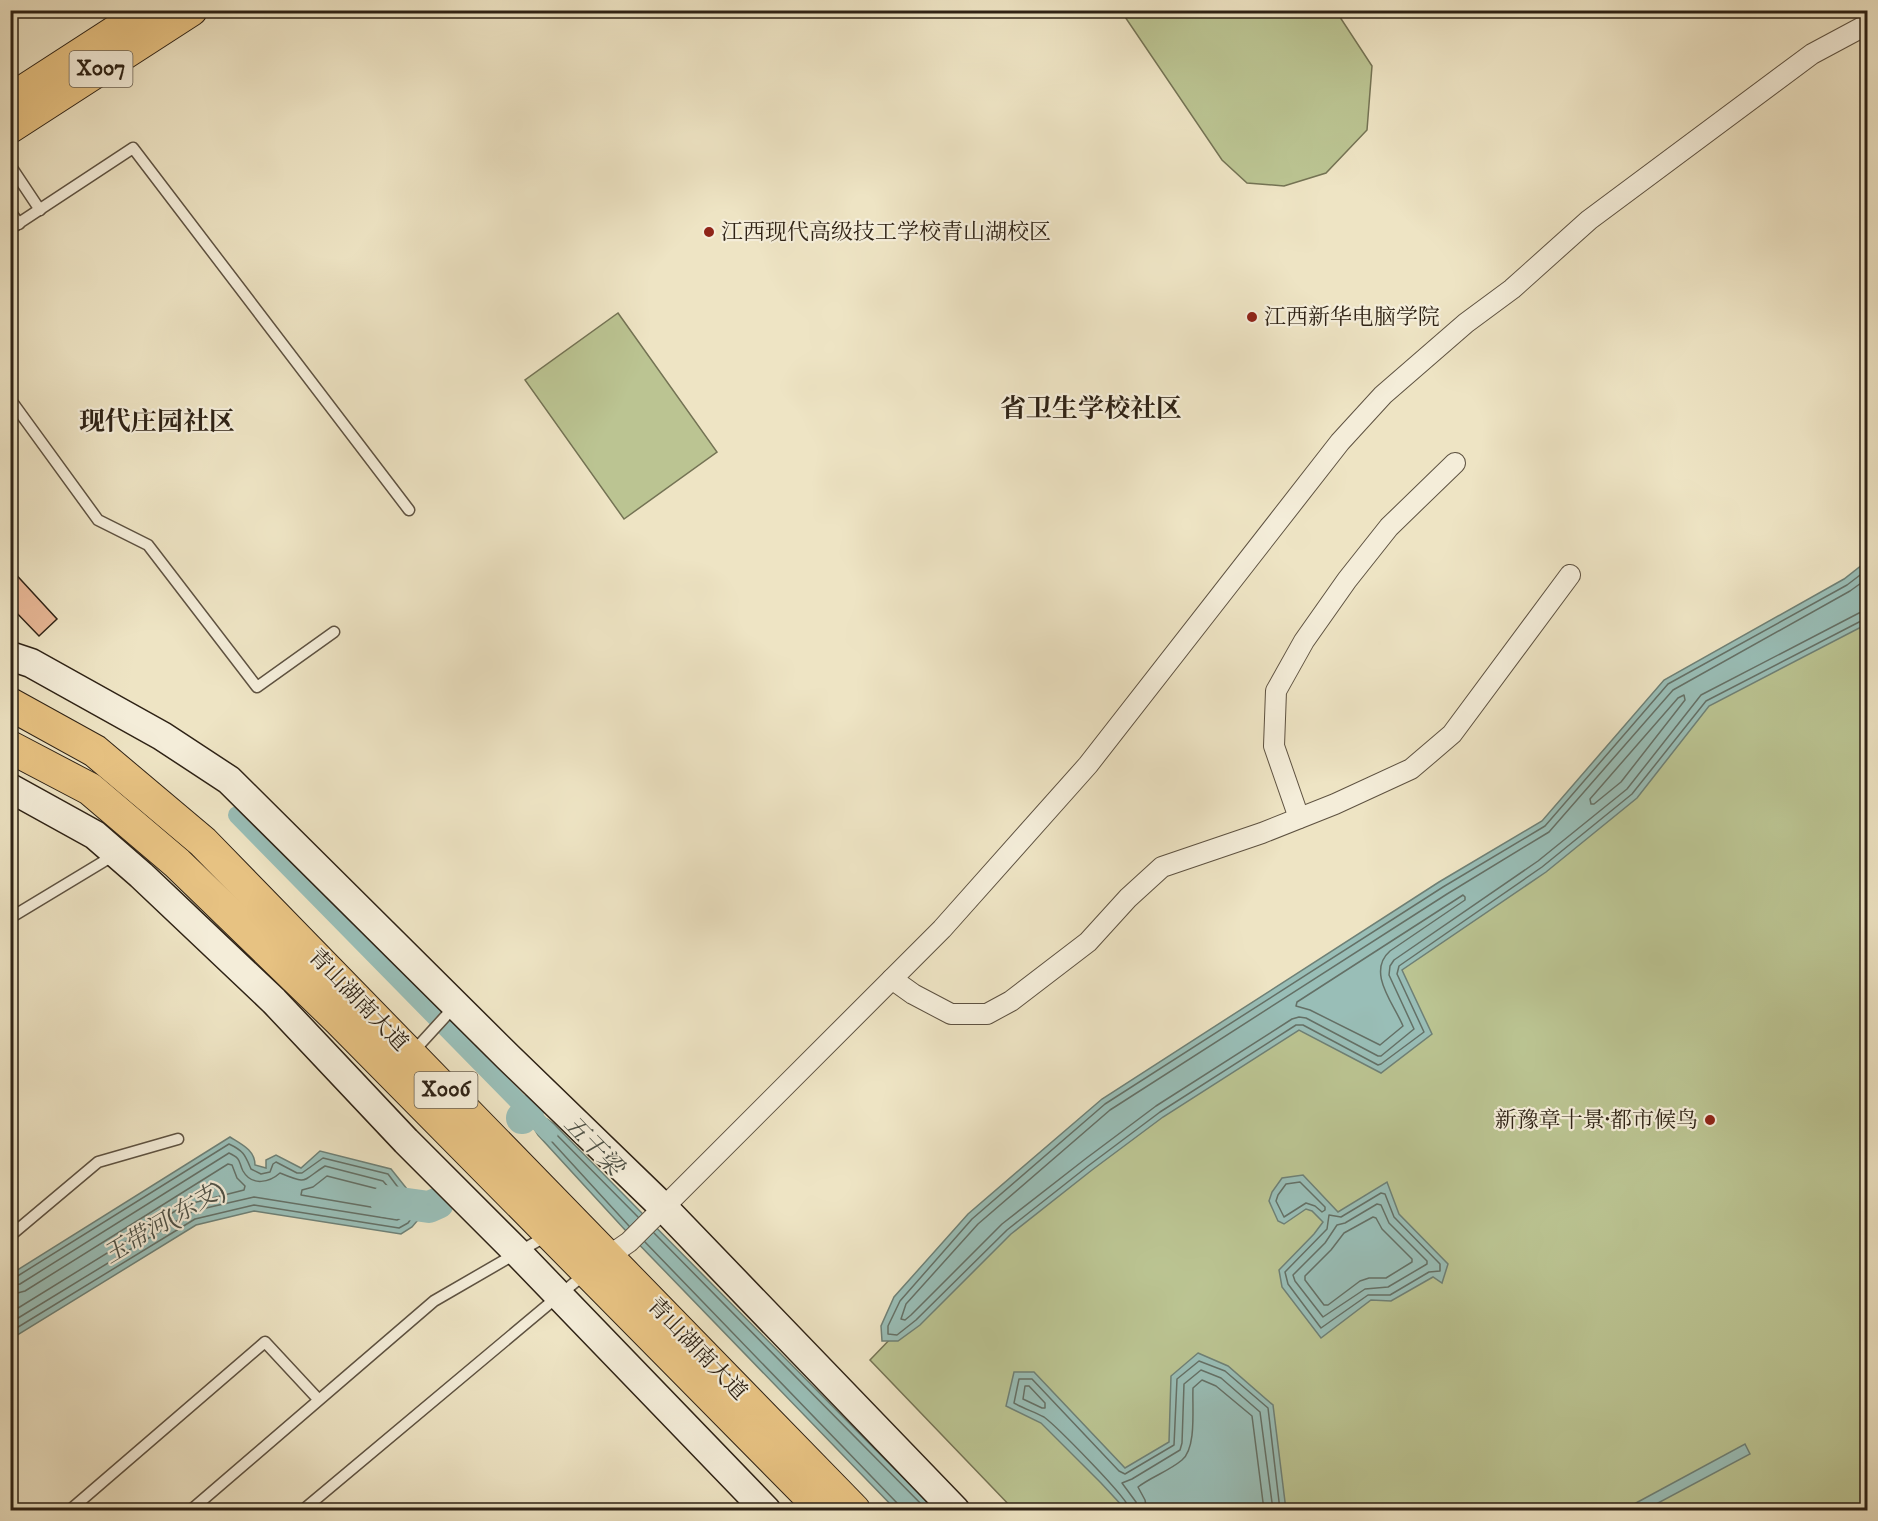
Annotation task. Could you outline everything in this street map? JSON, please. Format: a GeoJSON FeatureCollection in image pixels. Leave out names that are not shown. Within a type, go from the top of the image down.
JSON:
{"type":"FeatureCollection","features":[{"type":"Feature","properties":{"kind":"main road"},"geometry":{"type":"LineString","coordinates":[[10,100],[149,10]]}},
{"type":"Feature","properties":{"kind":"main road","name":"X007"},"geometry":{"type":"LineString","coordinates":[[10,127],[191,10]]}},
{"type":"Feature","properties":{"kind":"main road"},"geometry":{"type":"LineString","coordinates":[[10,656],[31,663],[152,730],[229,780],[660,1209],[955,1510]]}},
{"type":"Feature","properties":{"kind":"main road","name":"青山湖南大道"},"geometry":{"type":"LineString","coordinates":[[10,704],[95,751],[203,842],[417,1047],[608,1257],[823,1510]]}},
{"type":"Feature","properties":{"kind":"main road","name":"青山湖南大道"},"geometry":{"type":"LineString","coordinates":[[10,747],[90,789],[177,863],[339,1020],[550,1234],[608,1257],[855,1510]]}},
{"type":"Feature","properties":{"kind":"main road"},"geometry":{"type":"LineString","coordinates":[[10,788],[95,835],[274,1000],[406,1141],[559,1295],[766,1510]]}},
{"type":"Feature","properties":{"kind":"street"},"geometry":{"type":"LineString","coordinates":[[608,1257],[660,1209],[942,929],[1088,765],[1340,442],[1383,395],[1466,323],[1512,289],[1589,220],[1812,54],[1868,24]]}},
{"type":"Feature","properties":{"kind":"street"},"geometry":{"type":"LineString","coordinates":[[1299,818],[1274,746],[1276,691],[1304,642],[1347,580],[1389,527],[1455,464]]}},
{"type":"Feature","properties":{"kind":"street"},"geometry":{"type":"LineString","coordinates":[[892,979],[913,994],[951,1014],[987,1014],[1011,1001],[1088,942],[1128,898],[1162,867],[1335,804],[1411,769],[1452,734],[1570,575]]}},
{"type":"Feature","properties":{"kind":"lane"},"geometry":{"type":"LineString","coordinates":[[10,211],[15,226],[133,148],[409,510]]}},
{"type":"Feature","properties":{"kind":"lane"},"geometry":{"type":"LineString","coordinates":[[10,165],[40,210]]}},
{"type":"Feature","properties":{"kind":"lane"},"geometry":{"type":"LineString","coordinates":[[10,399],[98,520],[148,545],[257,687],[334,632]]}},
{"type":"Feature","properties":{"kind":"lane"},"geometry":{"type":"LineString","coordinates":[[10,918],[116,854]]}},
{"type":"Feature","properties":{"kind":"lane"},"geometry":{"type":"LineString","coordinates":[[417,1047],[455,1006]]}},
{"type":"Feature","properties":{"kind":"lane"},"geometry":{"type":"LineString","coordinates":[[10,1236],[98,1162],[178,1140]]}},
{"type":"Feature","properties":{"kind":"lane"},"geometry":{"type":"LineString","coordinates":[[191,1510],[434,1301],[550,1234]]}},
{"type":"Feature","properties":{"kind":"lane"},"geometry":{"type":"LineString","coordinates":[[303,1510],[559,1295],[608,1257]]}},
{"type":"Feature","properties":{"kind":"lane"},"geometry":{"type":"LineString","coordinates":[[70,1510],[265,1342],[318,1399]]}},
{"type":"Feature","properties":{"kind":"green space"},"geometry":{"type":"Polygon","coordinates":[[[1121,11],[1336,11],[1372,66],[1367,130],[1326,173],[1284,186],[1247,183],[1222,160],[1121,11]]]}},
{"type":"Feature","properties":{"kind":"green space"},"geometry":{"type":"Polygon","coordinates":[[[618,313],[717,452],[624,519],[525,380],[618,313]]]}},
{"type":"Feature","properties":{"kind":"green space"},"geometry":{"type":"Polygon","coordinates":[[[1867,576],[1867,1510],[1014,1510],[870,1360],[1096,1125],[1565,836],[1676,707],[1867,576]]]}},
{"type":"Feature","properties":{"kind":"water"},"geometry":{"type":"Polygon","coordinates":[[[1867,561],[1867,624],[1709,706],[1637,798],[1546,872],[1402,970],[1432,1034],[1381,1073],[1299,1030],[1163,1117],[1011,1234],[920,1325],[898,1341],[882,1341],[881,1326],[894,1297],[968,1214],[1102,1099],[1439,882],[1542,821],[1664,680],[1844,579],[1867,561]]]}},
{"type":"Feature","properties":{"kind":"water"},"geometry":{"type":"Polygon","coordinates":[[[532,1116],[547,1119],[554,1124],[935,1510],[896,1510],[626,1231],[538,1135],[533,1127],[532,1116]]]}},
{"type":"Feature","properties":{"kind":"water"},"geometry":{"type":"Polygon","coordinates":[[[230,1137],[250,1151],[255,1165],[266,1168],[266,1160],[276,1155],[301,1168],[320,1151],[391,1169],[411,1194],[429,1207],[412,1227],[401,1234],[254,1211],[196,1225],[11,1339],[11,1274],[230,1137]]]}},
{"type":"Feature","properties":{"kind":"water"},"geometry":{"type":"Polygon","coordinates":[[[1303,1175],[1338,1212],[1387,1182],[1399,1214],[1448,1264],[1442,1283],[1433,1277],[1391,1301],[1371,1300],[1321,1338],[1282,1287],[1279,1270],[1323,1222],[1312,1211],[1306,1209],[1284,1224],[1278,1221],[1269,1201],[1272,1192],[1282,1178],[1303,1175]]]}},
{"type":"Feature","properties":{"kind":"water"},"geometry":{"type":"Polygon","coordinates":[[[1198,1353],[1228,1366],[1273,1405],[1286,1510],[1126,1510],[1041,1423],[1006,1406],[1014,1372],[1034,1372],[1125,1468],[1169,1442],[1171,1376],[1198,1353]]]}},
{"type":"Feature","properties":{"kind":"water"},"geometry":{"type":"Polygon","coordinates":[[[1745,1444],[1750,1454],[1645,1510],[1623,1510],[1745,1444]]]}},
{"type":"Feature","properties":{"kind":"building"},"geometry":{"type":"Polygon","coordinates":[[[10,568],[57,619],[39,636],[10,606],[10,568]]]}},
{"type":"Feature","properties":{"kind":"waterway","name":"五干梁"},"geometry":{"type":"LineString","coordinates":[[237,815],[549,1133]]}},
{"type":"Feature","properties":{"kind":"waterway","name":"玉带河(东支)"},"geometry":{"type":"LineString","coordinates":[[522,1118],[528,1111]]}},
{"type":"Feature","properties":{"kind":"waterway","name":"玉带河(东支)"},"geometry":{"type":"LineString","coordinates":[[386,1201],[429,1207],[438,1203]]}},
{"type":"Feature","properties":{"kind":"place","name":"江西现代高级技工学校青山湖校区"},"geometry":{"type":"Point","coordinates":[709,232]}},
{"type":"Feature","properties":{"kind":"place","name":"江西新华电脑学院"},"geometry":{"type":"Point","coordinates":[1252,317]}},
{"type":"Feature","properties":{"kind":"place","name":"新豫章十景·都市候鸟"},"geometry":{"type":"Point","coordinates":[1710,1120]}},
{"type":"Feature","properties":{"kind":"district","name":"省卫生学校社区"},"geometry":{"type":"Point","coordinates":[1091,409]}},
{"type":"Feature","properties":{"kind":"district","name":"现代庄园社区"},"geometry":{"type":"Point","coordinates":[157,422]}}]}
